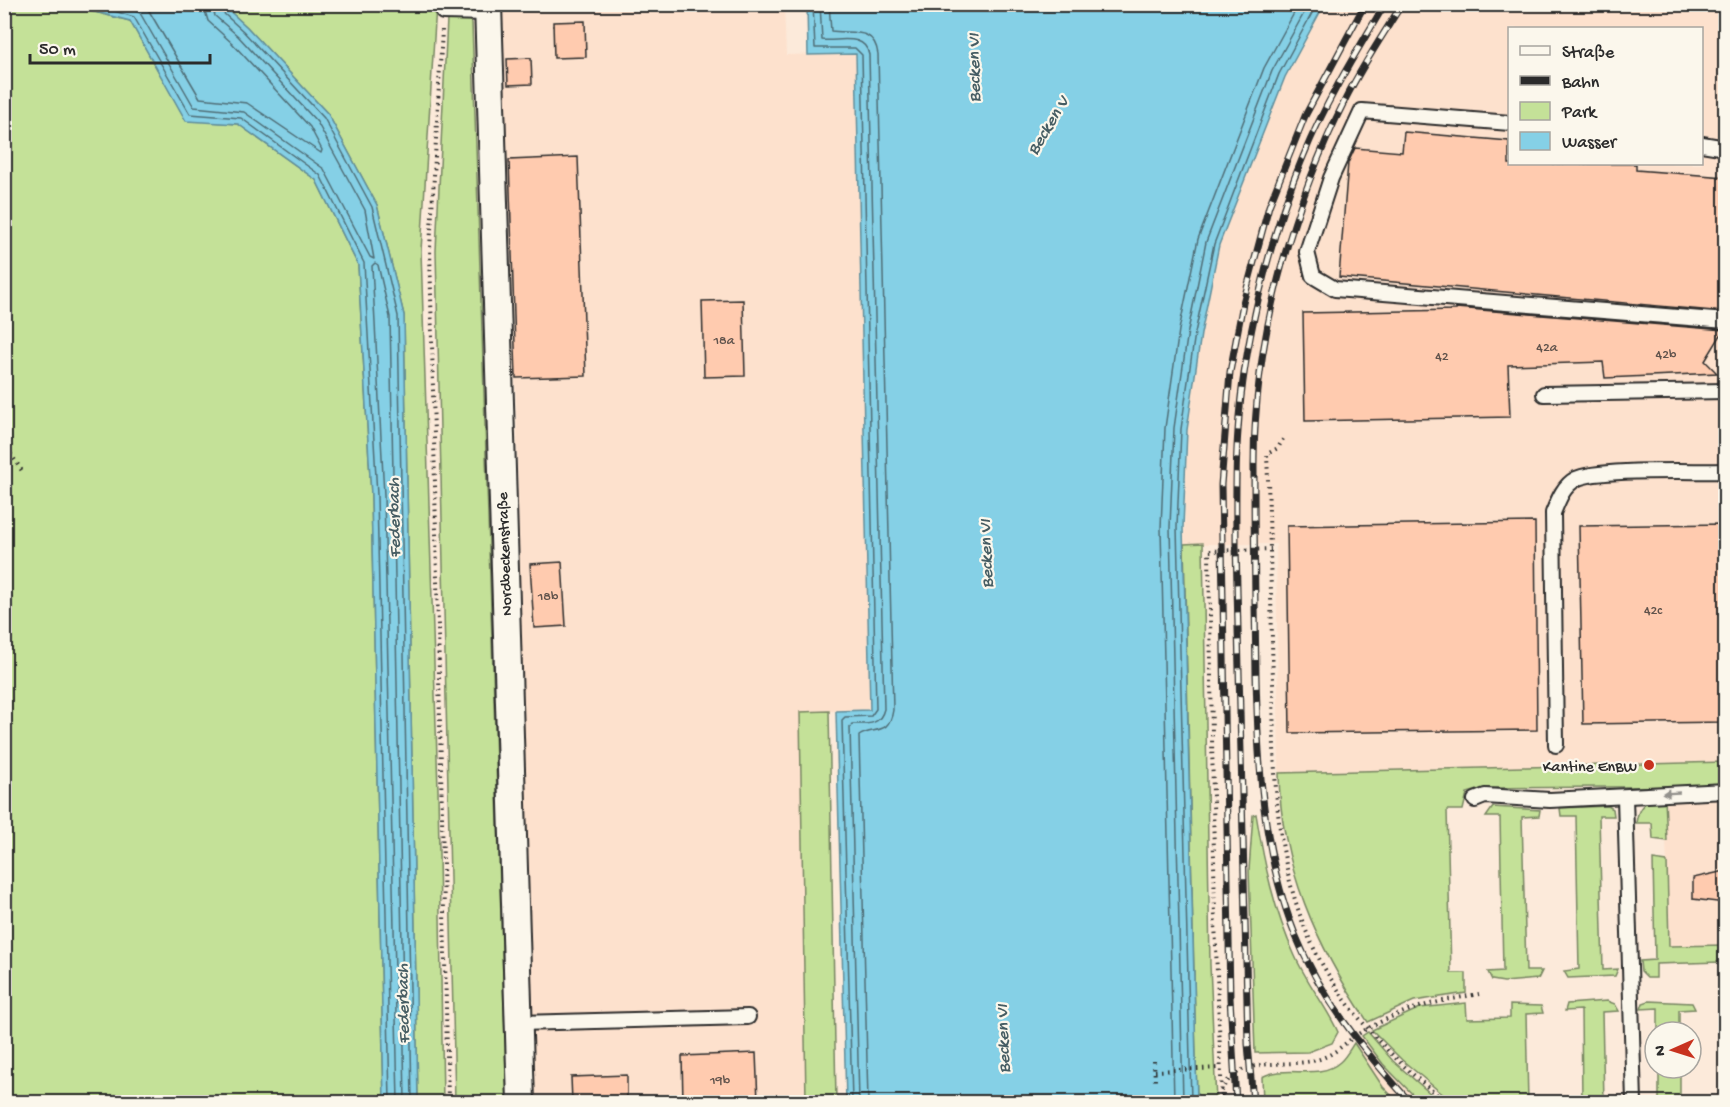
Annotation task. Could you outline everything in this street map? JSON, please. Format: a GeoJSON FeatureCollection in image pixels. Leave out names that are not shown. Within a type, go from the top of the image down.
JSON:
{"type":"FeatureCollection","features":[{"type":"Feature","properties":{"kind":"street","name":"Nordbeckenstraße"},"geometry":{"type":"LineString","coordinates":[[488,9],[521,1102]]}},
{"type":"Feature","properties":{"kind":"lane"},"geometry":{"type":"LineString","coordinates":[[442,12],[488,9]]}},
{"type":"Feature","properties":{"kind":"lane"},"geometry":{"type":"LineString","coordinates":[[1508,123],[1362,111],[1331,178],[1307,252],[1313,276],[1335,289],[1725,321]]}},
{"type":"Feature","properties":{"kind":"lane"},"geometry":{"type":"LineString","coordinates":[[1703,144],[1725,148]]}},
{"type":"Feature","properties":{"kind":"lane"},"geometry":{"type":"LineString","coordinates":[[1544,394],[1725,391]]}},
{"type":"Feature","properties":{"kind":"lane"},"geometry":{"type":"LineString","coordinates":[[1556,745],[1552,513],[1560,494],[1576,479],[1608,473],[1725,471]]}},
{"type":"Feature","properties":{"kind":"lane"},"geometry":{"type":"LineString","coordinates":[[1475,800],[1485,796],[1550,800],[1725,791]]}},
{"type":"Feature","properties":{"kind":"lane"},"geometry":{"type":"LineString","coordinates":[[1625,797],[1634,1102]]}},
{"type":"Feature","properties":{"kind":"lane"},"geometry":{"type":"LineString","coordinates":[[519,1023],[748,1017]]}},
{"type":"Feature","properties":{"kind":"path"},"geometry":{"type":"LineString","coordinates":[[442,12],[430,248],[448,1102]]}},
{"type":"Feature","properties":{"kind":"path"},"geometry":{"type":"LineString","coordinates":[[1283,439],[1278,448],[1267,454],[1271,549],[1275,804],[1282,842],[1303,923],[1335,983],[1368,1028],[1400,1063],[1446,1102]]}},
{"type":"Feature","properties":{"kind":"path"},"geometry":{"type":"LineString","coordinates":[[4,444],[22,471]]}},
{"type":"Feature","properties":{"kind":"path"},"geometry":{"type":"LineString","coordinates":[[1222,1102],[1209,551],[1271,549]]}},
{"type":"Feature","properties":{"kind":"path"},"geometry":{"type":"LineString","coordinates":[[1221,1091],[1234,1076],[1250,1067],[1319,1059],[1368,1028],[1419,1005],[1479,994]]}},
{"type":"Feature","properties":{"kind":"path"},"geometry":{"type":"LineString","coordinates":[[1154,1060],[1155,1081]]}},
{"type":"Feature","properties":{"kind":"path"},"geometry":{"type":"LineString","coordinates":[[1155,1071],[1220,1068]]}},
{"type":"Feature","properties":{"kind":"shaded area"},"geometry":{"type":"Polygon","coordinates":[[[501,5],[784,5],[786,55],[856,53],[870,710],[800,712],[806,1102],[536,1102],[522,718],[517,426],[501,5]]]}},
{"type":"Feature","properties":{"kind":"shaded area"},"geometry":{"type":"Polygon","coordinates":[[[1324,5],[1725,5],[1725,762],[1279,773],[1276,544],[1184,544],[1187,430],[1201,334],[1219,245],[1285,76],[1324,5]]]}},
{"type":"Feature","properties":{"kind":"shaded area"},"geometry":{"type":"Polygon","coordinates":[[[1725,798],[1725,945],[1669,946],[1665,799],[1725,798]]]}},
{"type":"Feature","properties":{"kind":"shaded area"},"geometry":{"type":"Polygon","coordinates":[[[1362,1036],[1383,1064],[1420,1102],[1398,1102],[1383,1087],[1354,1043],[1362,1036]]]}},
{"type":"Feature","properties":{"kind":"green space"},"geometry":{"type":"Polygon","coordinates":[[[5,5],[67,5],[130,21],[186,120],[238,124],[316,180],[358,265],[371,495],[384,1102],[5,1102],[5,5]]]}},
{"type":"Feature","properties":{"kind":"green space"},"geometry":{"type":"Polygon","coordinates":[[[223,5],[436,5],[421,251],[438,790],[443,1102],[418,1102],[404,315],[377,205],[328,114],[247,27],[223,5]]]}},
{"type":"Feature","properties":{"kind":"green space"},"geometry":{"type":"Polygon","coordinates":[[[453,16],[467,18],[472,23],[507,1102],[455,1102],[436,251],[447,19],[453,16]]]}},
{"type":"Feature","properties":{"kind":"green space"},"geometry":{"type":"Polygon","coordinates":[[[1203,543],[1210,965],[1216,1102],[1197,1102],[1184,544],[1203,543]]]}},
{"type":"Feature","properties":{"kind":"green space"},"geometry":{"type":"Polygon","coordinates":[[[829,711],[836,1102],[806,1102],[800,712],[829,711]]]}},
{"type":"Feature","properties":{"kind":"green space"},"geometry":{"type":"Polygon","coordinates":[[[1725,762],[1726,786],[1485,788],[1467,793],[1463,810],[1447,810],[1451,973],[1466,973],[1466,993],[1414,1001],[1368,1022],[1333,964],[1305,904],[1286,840],[1281,807],[1279,773],[1725,762]]]}},
{"type":"Feature","properties":{"kind":"green space"},"geometry":{"type":"Polygon","coordinates":[[[1653,799],[1665,799],[1667,841],[1653,839],[1652,823],[1636,823],[1641,808],[1653,799]]]}},
{"type":"Feature","properties":{"kind":"green space"},"geometry":{"type":"Polygon","coordinates":[[[1608,806],[1613,809],[1614,816],[1599,816],[1603,970],[1618,969],[1615,976],[1568,978],[1564,971],[1579,969],[1576,816],[1561,816],[1560,808],[1608,806]]]}},
{"type":"Feature","properties":{"kind":"green space"},"geometry":{"type":"Polygon","coordinates":[[[1493,807],[1540,810],[1539,816],[1522,817],[1526,971],[1542,971],[1538,979],[1504,982],[1492,980],[1488,972],[1503,971],[1500,817],[1486,817],[1493,807]]]}},
{"type":"Feature","properties":{"kind":"green space"},"geometry":{"type":"Polygon","coordinates":[[[1256,814],[1281,922],[1300,966],[1338,1032],[1332,1043],[1308,1052],[1255,1053],[1249,870],[1253,815],[1256,814]]]}},
{"type":"Feature","properties":{"kind":"green space"},"geometry":{"type":"Polygon","coordinates":[[[1653,860],[1667,862],[1669,946],[1725,945],[1725,977],[1721,977],[1720,962],[1656,964],[1656,978],[1647,978],[1641,972],[1640,961],[1655,960],[1653,860]]]}},
{"type":"Feature","properties":{"kind":"green space"},"geometry":{"type":"Polygon","coordinates":[[[1607,1001],[1615,1004],[1619,1011],[1602,1012],[1604,1102],[1582,1102],[1581,1010],[1565,1011],[1567,1004],[1607,1001]]]}},
{"type":"Feature","properties":{"kind":"green space"},"geometry":{"type":"Polygon","coordinates":[[[1649,1001],[1692,1003],[1695,1009],[1679,1010],[1679,1020],[1658,1020],[1658,1008],[1641,1009],[1643,1003],[1649,1001]]]}},
{"type":"Feature","properties":{"kind":"green space"},"geometry":{"type":"Polygon","coordinates":[[[1466,1003],[1467,1019],[1510,1018],[1510,1005],[1541,1006],[1543,1013],[1526,1014],[1528,1102],[1452,1102],[1402,1060],[1372,1030],[1420,1008],[1466,1003]]]}},
{"type":"Feature","properties":{"kind":"green space"},"geometry":{"type":"Polygon","coordinates":[[[1368,1032],[1393,1061],[1440,1102],[1420,1102],[1383,1064],[1362,1036],[1368,1032]]]}},
{"type":"Feature","properties":{"kind":"green space"},"geometry":{"type":"Polygon","coordinates":[[[1354,1043],[1383,1087],[1398,1102],[1263,1102],[1262,1077],[1271,1073],[1312,1072],[1332,1068],[1342,1060],[1354,1043]]]}},
{"type":"Feature","properties":{"kind":"green space"},"geometry":{"type":"Polygon","coordinates":[[[1659,1080],[1680,1080],[1680,1102],[1659,1102],[1659,1080]]]}},
{"type":"Feature","properties":{"kind":"water","name":"Federbach"},"geometry":{"type":"Polygon","coordinates":[[[68,5],[223,5],[247,27],[328,114],[377,205],[404,315],[418,1102],[384,1102],[371,495],[358,265],[316,180],[238,124],[186,121],[130,21],[68,5]]]}},
{"type":"Feature","properties":{"kind":"water"},"geometry":{"type":"Polygon","coordinates":[[[807,5],[1324,5],[1285,77],[1219,245],[1201,334],[1187,430],[1183,527],[1197,1102],[846,1102],[836,711],[870,710],[856,54],[808,55],[807,5]]]}},
{"type":"Feature","properties":{"kind":"building"},"geometry":{"type":"Polygon","coordinates":[[[585,21],[586,57],[554,58],[553,22],[585,21]]]}},
{"type":"Feature","properties":{"kind":"building"},"geometry":{"type":"Polygon","coordinates":[[[531,58],[532,84],[508,85],[507,59],[531,58]]]}},
{"type":"Feature","properties":{"kind":"building"},"geometry":{"type":"Polygon","coordinates":[[[1404,132],[1508,141],[1508,165],[1636,165],[1636,170],[1725,177],[1725,312],[1339,277],[1348,163],[1355,148],[1402,152],[1404,132]]]}},
{"type":"Feature","properties":{"kind":"building"},"geometry":{"type":"Polygon","coordinates":[[[578,157],[586,376],[516,378],[509,160],[578,157]]]}},
{"type":"Feature","properties":{"kind":"building"},"geometry":{"type":"Polygon","coordinates":[[[743,300],[745,376],[704,377],[702,301],[743,300]]]}},
{"type":"Feature","properties":{"kind":"building"},"geometry":{"type":"Polygon","coordinates":[[[1456,308],[1724,330],[1705,361],[1717,373],[1605,378],[1603,362],[1508,365],[1510,417],[1305,421],[1303,313],[1456,310],[1456,308]]]}},
{"type":"Feature","properties":{"kind":"building"},"geometry":{"type":"Polygon","coordinates":[[[1535,522],[1537,730],[1290,733],[1287,526],[1535,522]]]}},
{"type":"Feature","properties":{"kind":"building"},"geometry":{"type":"Polygon","coordinates":[[[1725,524],[1725,722],[1583,724],[1579,526],[1725,524]]]}},
{"type":"Feature","properties":{"kind":"building"},"geometry":{"type":"Polygon","coordinates":[[[562,562],[566,626],[534,628],[530,564],[562,562]]]}},
{"type":"Feature","properties":{"kind":"building"},"geometry":{"type":"Polygon","coordinates":[[[1725,871],[1725,903],[1693,899],[1693,878],[1725,871]]]}},
{"type":"Feature","properties":{"kind":"building"},"geometry":{"type":"Polygon","coordinates":[[[756,1053],[758,1102],[683,1102],[682,1056],[756,1053]]]}},
{"type":"Feature","properties":{"kind":"building"},"geometry":{"type":"Polygon","coordinates":[[[627,1075],[627,1102],[572,1102],[571,1077],[627,1075]]]}},
{"type":"Feature","properties":{"kind":"railway"},"geometry":{"type":"LineString","coordinates":[[1236,1102],[1230,998],[1221,485],[1230,372],[1243,303],[1269,206],[1305,116],[1365,4]]}},
{"type":"Feature","properties":{"kind":"railway"},"geometry":{"type":"LineString","coordinates":[[1253,1102],[1248,1044],[1236,545],[1236,460],[1241,398],[1260,291],[1291,187],[1331,98],[1385,4]]}},
{"type":"Feature","properties":{"kind":"railway"},"geometry":{"type":"LineString","coordinates":[[1402,4],[1346,98],[1326,141],[1307,186],[1278,279],[1260,374],[1255,422],[1254,521],[1258,741],[1264,807],[1275,871],[1295,934],[1318,981],[1345,1024],[1410,1102]]}},
{"type":"Feature","properties":{"kind":"place","name":"Kantine EnBW"},"geometry":{"type":"Point","coordinates":[1649,765]}},
{"type":"Feature","properties":{"kind":"water label","name":"Becken VI"},"geometry":{"type":"Point","coordinates":[973,68]}},
{"type":"Feature","properties":{"kind":"water label","name":"Becken V"},"geometry":{"type":"Point","coordinates":[1047,125]}},
{"type":"Feature","properties":{"kind":"water label","name":"Becken VI"},"geometry":{"type":"Point","coordinates":[985,554]}},
{"type":"Feature","properties":{"kind":"water label","name":"Becken VI"},"geometry":{"type":"Point","coordinates":[1002,1039]}}]}
